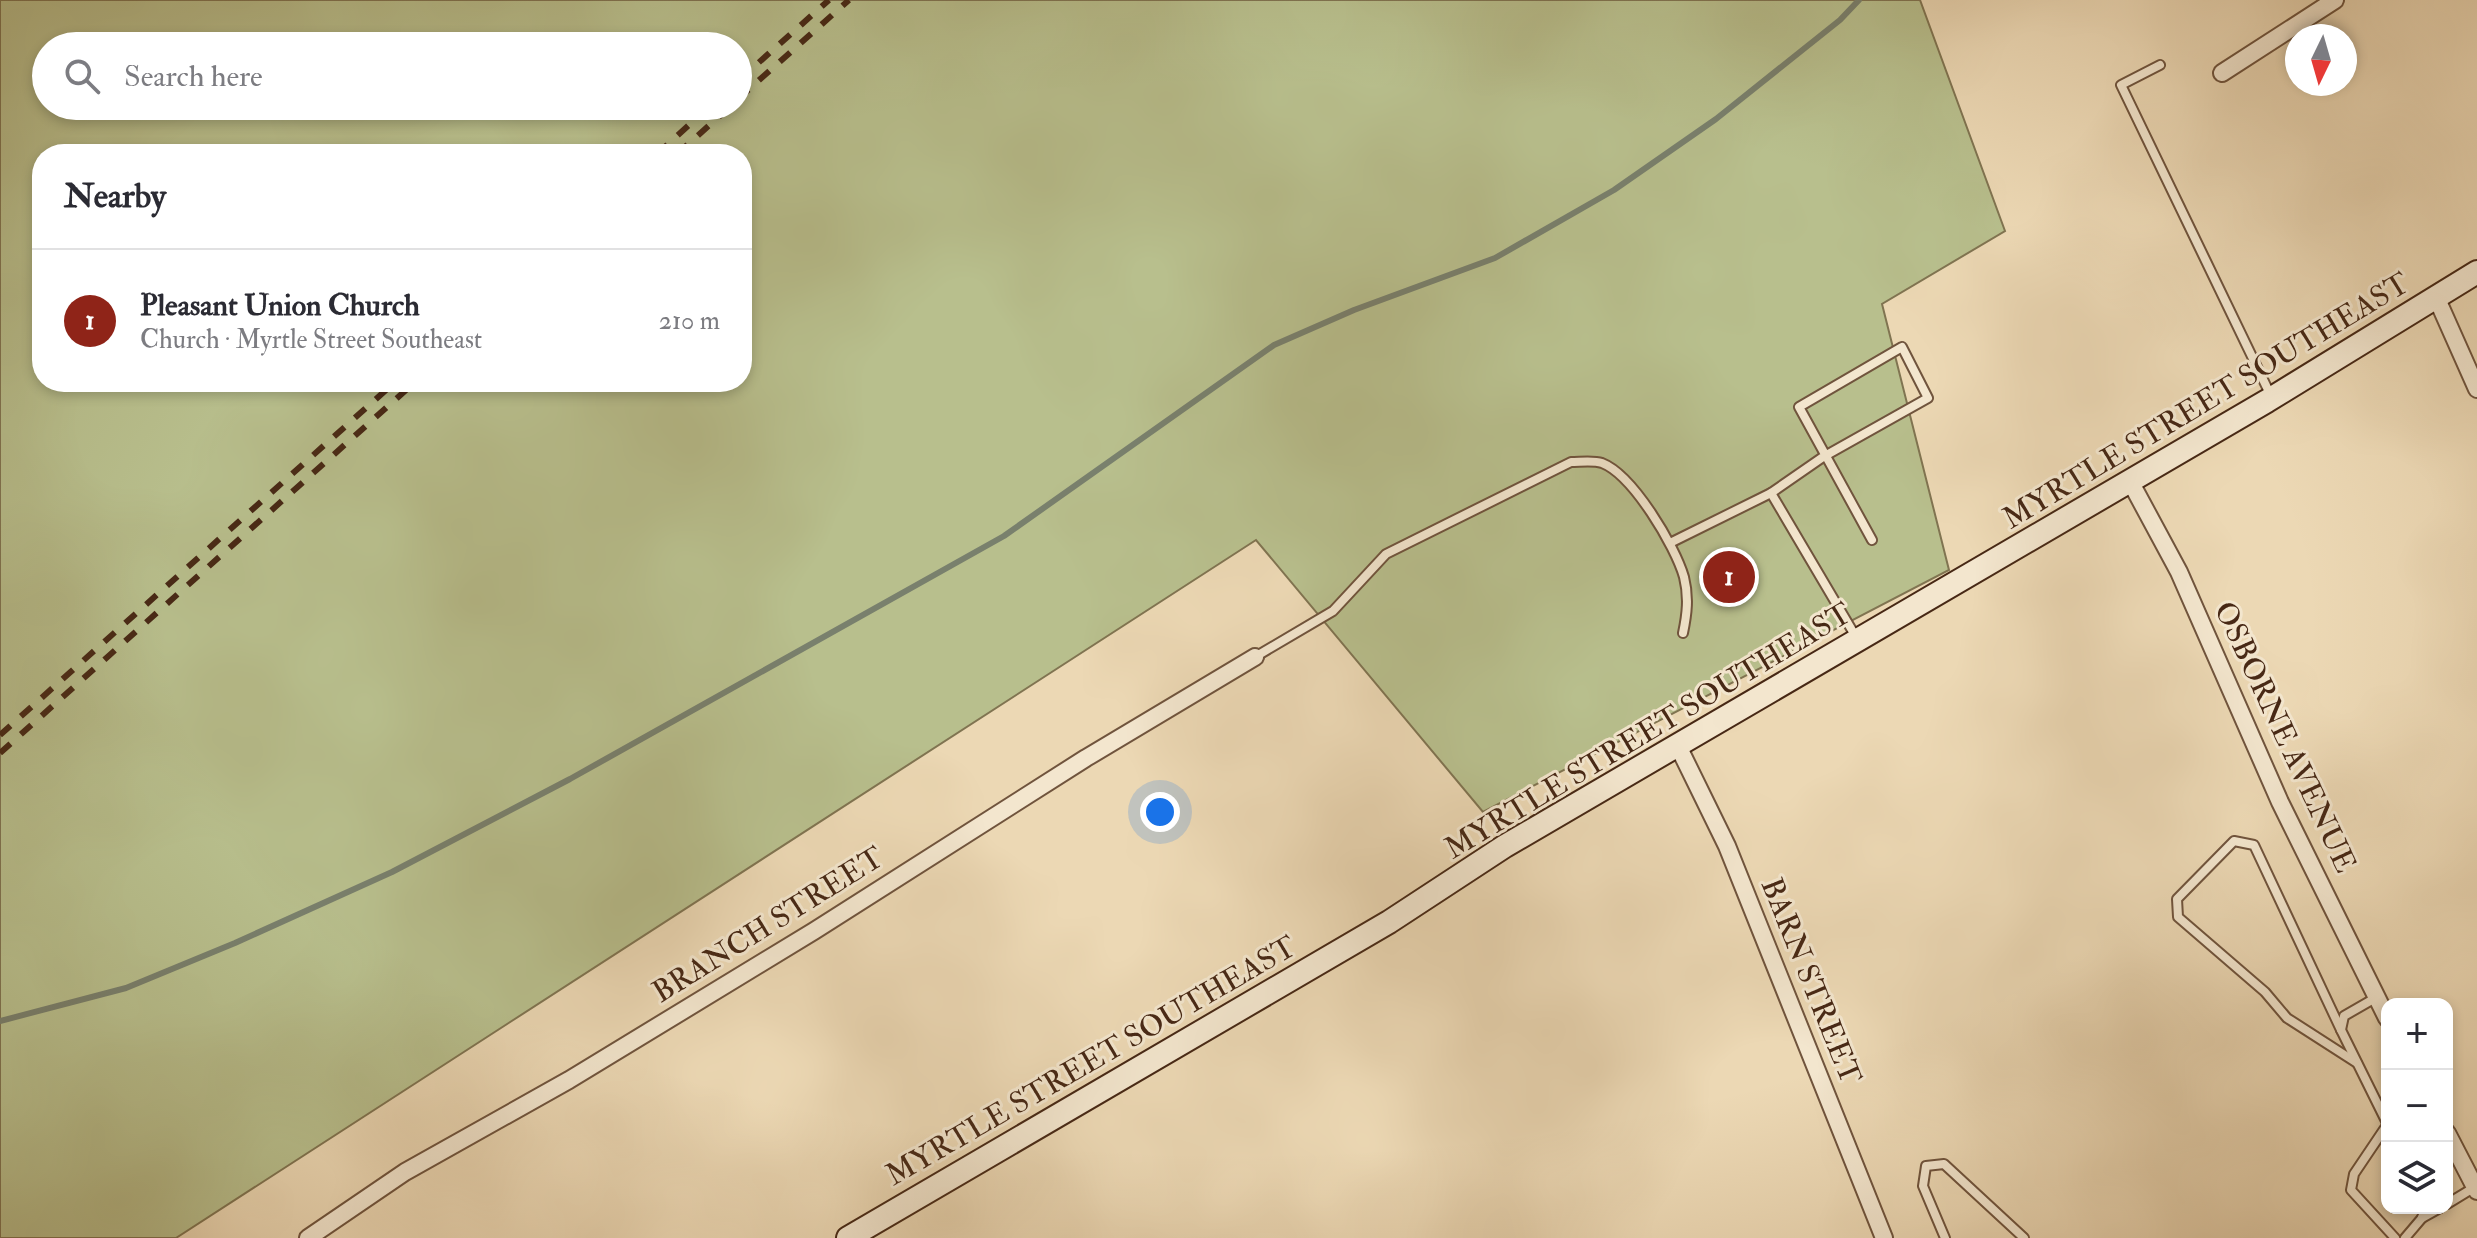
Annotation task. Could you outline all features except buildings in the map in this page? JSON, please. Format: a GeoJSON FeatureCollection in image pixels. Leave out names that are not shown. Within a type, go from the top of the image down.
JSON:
{"type":"FeatureCollection","features":[{"type":"Feature","properties":{"kind":"street"},"geometry":{"type":"LineString","coordinates":[[2222,73],[2335,0]]}},
{"type":"Feature","properties":{"kind":"street","name":"MYRTLE STREET SOUTHEAST"},"geometry":{"type":"LineString","coordinates":[[848,1238],[1389,922],[1505,846],[1679,748],[2272,398],[2477,272]]}},
{"type":"Feature","properties":{"kind":"street"},"geometry":{"type":"LineString","coordinates":[[2437,299],[2477,389]]}},
{"type":"Feature","properties":{"kind":"street","name":"OSBORNE AVENUE"},"geometry":{"type":"LineString","coordinates":[[2130,481],[2179,572],[2280,802],[2381,1005]]}},
{"type":"Feature","properties":{"kind":"street","name":"BRANCH STREET"},"geometry":{"type":"LineString","coordinates":[[308,1238],[405,1172],[569,1080],[814,931],[1113,741],[1255,657]]}},
{"type":"Feature","properties":{"kind":"street","name":"BARN STREET"},"geometry":{"type":"LineString","coordinates":[[1679,748],[1727,846],[1884,1238]]}},
{"type":"Feature","properties":{"kind":"street"},"geometry":{"type":"LineString","coordinates":[[2452,1142],[2476,1189]]}},
{"type":"Feature","properties":{"kind":"lane"},"geometry":{"type":"LineString","coordinates":[[2160,65],[2121,85],[2272,398]]}},
{"type":"Feature","properties":{"kind":"lane"},"geometry":{"type":"LineString","coordinates":[[1670,543],[1771,493],[1823,457],[1928,398],[1902,347],[1799,407],[1823,457],[1872,540]]}},
{"type":"Feature","properties":{"kind":"lane"},"geometry":{"type":"LineString","coordinates":[[1255,657],[1333,611],[1386,554],[1571,462],[1600,462],[1618,473],[1670,543],[1684,577],[1688,605],[1683,633]]}},
{"type":"Feature","properties":{"kind":"lane"},"geometry":{"type":"LineString","coordinates":[[1771,493],[1859,641]]}},
{"type":"Feature","properties":{"kind":"lane"},"geometry":{"type":"LineString","coordinates":[[2357,1063],[2287,1018],[2265,992],[2178,917],[2177,899],[2234,841],[2254,845],[2381,1112]]}},
{"type":"Feature","properties":{"kind":"lane"},"geometry":{"type":"LineString","coordinates":[[2341,1030],[2344,1016],[2377,997]]}},
{"type":"Feature","properties":{"kind":"lane"},"geometry":{"type":"LineString","coordinates":[[2381,1133],[2354,1174],[2351,1190],[2395,1238]]}},
{"type":"Feature","properties":{"kind":"lane"},"geometry":{"type":"LineString","coordinates":[[1945,1238],[1923,1186],[1926,1166],[1944,1164],[2024,1238]]}},
{"type":"Feature","properties":{"kind":"lane"},"geometry":{"type":"LineString","coordinates":[[2453,1201],[2476,1189]]}},
{"type":"Feature","properties":{"kind":"lane"},"geometry":{"type":"LineString","coordinates":[[2422,1218],[2423,1214]]}},
{"type":"Feature","properties":{"kind":"lane"},"geometry":{"type":"LineString","coordinates":[[2405,1238],[2429,1214]]}},
{"type":"Feature","properties":{"kind":"green space"},"geometry":{"type":"Polygon","coordinates":[[[0,0],[1920,0],[2005,231],[1882,304],[1949,570],[1483,812],[1256,540],[176,1238],[0,1238],[0,0]]]}},
{"type":"Feature","properties":{"kind":"waterway"},"geometry":{"type":"LineString","coordinates":[[0,1021],[126,988],[235,943],[392,872],[570,779],[1004,536],[1274,345],[1354,310],[1495,258],[1614,190],[1716,119],[1840,20],[1859,0]]}},
{"type":"Feature","properties":{"kind":"railway"},"geometry":{"type":"LineString","coordinates":[[752,69],[829,0]]}},
{"type":"Feature","properties":{"kind":"railway"},"geometry":{"type":"LineString","coordinates":[[752,87],[849,0]]}},
{"type":"Feature","properties":{"kind":"railway"},"geometry":{"type":"LineString","coordinates":[[668,144],[695,120]]}},
{"type":"Feature","properties":{"kind":"railway"},"geometry":{"type":"LineString","coordinates":[[688,144],[715,120]]}},
{"type":"Feature","properties":{"kind":"railway"},"geometry":{"type":"LineString","coordinates":[[0,735],[384,392]]}},
{"type":"Feature","properties":{"kind":"railway"},"geometry":{"type":"LineString","coordinates":[[0,753],[404,392]]}},
{"type":"Feature","properties":{"kind":"place","name":"Pleasant Union Church"},"geometry":{"type":"Point","coordinates":[1729,577]}}]}
